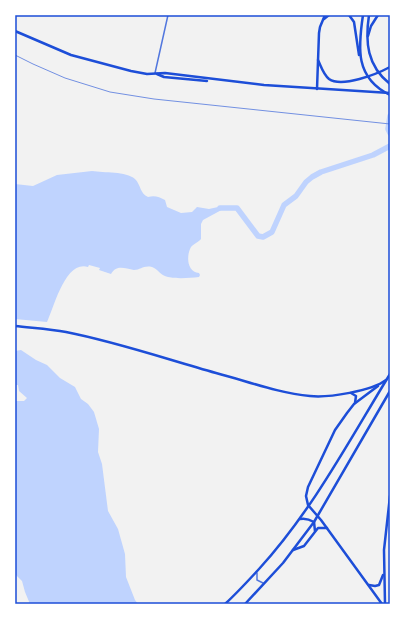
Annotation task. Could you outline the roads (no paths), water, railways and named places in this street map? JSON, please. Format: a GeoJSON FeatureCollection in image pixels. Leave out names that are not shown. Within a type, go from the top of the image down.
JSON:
{"type":"FeatureCollection","features":[{"type":"Feature","properties":{"kind":"main road"},"geometry":{"type":"LineString","coordinates":[[317,89],[319,33],[322,20],[325,15]]}},
{"type":"Feature","properties":{"kind":"main road"},"geometry":{"type":"LineString","coordinates":[[322,20],[329,15]]}},
{"type":"Feature","properties":{"kind":"main road"},"geometry":{"type":"LineString","coordinates":[[349,15],[354,22],[361,64],[374,85],[390,94]]}},
{"type":"Feature","properties":{"kind":"main road"},"geometry":{"type":"LineString","coordinates":[[359,55],[363,15]]}},
{"type":"Feature","properties":{"kind":"main road"},"geometry":{"type":"LineString","coordinates":[[369,15],[367,42],[372,62],[378,72],[390,84]]}},
{"type":"Feature","properties":{"kind":"main road"},"geometry":{"type":"LineString","coordinates":[[367,42],[371,26],[378,15]]}},
{"type":"Feature","properties":{"kind":"main road"},"geometry":{"type":"LineString","coordinates":[[15,31],[71,55],[116,68],[147,74],[164,73],[262,85],[390,94]]}},
{"type":"Feature","properties":{"kind":"main road"},"geometry":{"type":"LineString","coordinates":[[318,60],[326,76],[332,81],[339,83],[349,82],[390,67]]}},
{"type":"Feature","properties":{"kind":"main road"},"geometry":{"type":"LineString","coordinates":[[15,326],[66,332],[297,394],[318,397],[348,393],[382,384]]}},
{"type":"Feature","properties":{"kind":"main road"},"geometry":{"type":"LineString","coordinates":[[225,604],[276,551],[300,519],[390,374]]}},
{"type":"Feature","properties":{"kind":"main road"},"geometry":{"type":"LineString","coordinates":[[382,604],[318,516],[308,506],[306,496],[308,487],[335,430],[346,413],[354,404],[387,380]]}},
{"type":"Feature","properties":{"kind":"main road"},"geometry":{"type":"LineString","coordinates":[[245,604],[293,550],[314,522],[390,390]]}},
{"type":"Feature","properties":{"kind":"main road"},"geometry":{"type":"LineString","coordinates":[[348,393],[356,396],[354,404]]}},
{"type":"Feature","properties":{"kind":"main road"},"geometry":{"type":"LineString","coordinates":[[385,604],[384,545],[390,496]]}},
{"type":"Feature","properties":{"kind":"main road"},"geometry":{"type":"LineString","coordinates":[[300,519],[306,518],[314,522]]}},
{"type":"Feature","properties":{"kind":"main road"},"geometry":{"type":"LineString","coordinates":[[314,522],[315,532]]}},
{"type":"Feature","properties":{"kind":"main road"},"geometry":{"type":"LineString","coordinates":[[293,550],[304,546],[320,527],[327,528]]}},
{"type":"Feature","properties":{"kind":"main road"},"geometry":{"type":"LineString","coordinates":[[368,584],[372,586],[379,584],[382,580],[384,571]]}},
{"type":"Feature","properties":{"kind":"street"},"geometry":{"type":"LineString","coordinates":[[155,73],[168,15]]}},
{"type":"Feature","properties":{"kind":"street"},"geometry":{"type":"LineString","coordinates":[[257,571],[257,580],[261,583],[266,582]]}},
{"type":"Feature","properties":{"kind":"water"},"geometry":{"type":"Polygon","coordinates":[[[92,171],[121,173],[131,176],[137,181],[145,196],[153,196],[163,199],[165,200],[167,207],[181,213],[192,212],[197,207],[209,209],[227,207],[203,220],[201,224],[201,239],[191,247],[189,251],[188,259],[190,267],[195,272],[199,273],[199,277],[168,277],[152,267],[144,267],[134,270],[119,268],[111,274],[99,270],[100,268],[89,265],[88,267],[80,267],[73,271],[67,278],[57,297],[47,322],[15,319],[15,184],[33,186],[57,175],[92,171]]]}},
{"type":"Feature","properties":{"kind":"water"},"geometry":{"type":"Polygon","coordinates":[[[21,350],[47,365],[60,378],[75,387],[81,399],[88,404],[94,412],[99,429],[98,452],[102,464],[108,511],[118,529],[125,554],[126,577],[138,604],[30,604],[22,581],[15,574],[15,400],[24,401],[27,398],[19,391],[18,385],[15,385],[15,351],[21,350]]]}},
{"type":"Feature","properties":{"kind":"waterway"},"geometry":{"type":"LineString","coordinates":[[390,116],[388,129],[390,133]]}},
{"type":"Feature","properties":{"kind":"waterway"},"geometry":{"type":"LineString","coordinates":[[220,208],[237,208],[258,236],[263,237],[272,232],[284,205],[296,196],[306,182],[312,177],[321,172],[373,155],[390,146]]}},
{"type":"Feature","properties":{"kind":"railway"},"geometry":{"type":"LineString","coordinates":[[15,55],[65,78],[110,92],[154,99],[390,124]]}}]}
